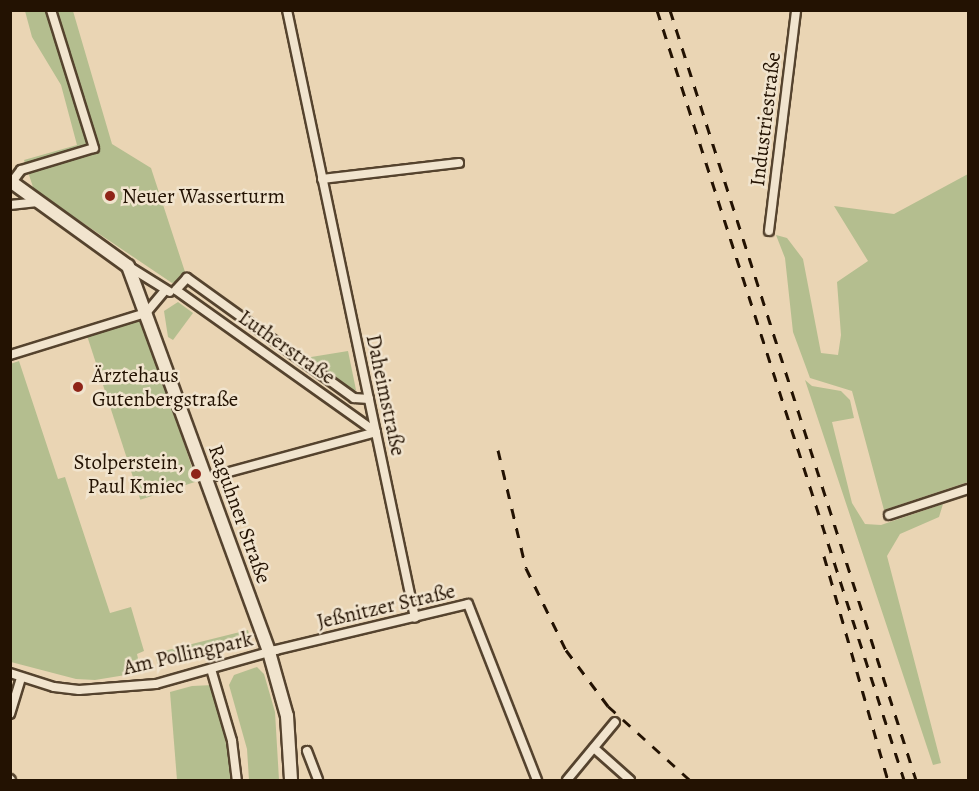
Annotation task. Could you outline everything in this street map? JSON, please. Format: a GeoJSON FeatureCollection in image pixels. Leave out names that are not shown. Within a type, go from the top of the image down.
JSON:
{"type":"FeatureCollection","features":[{"type":"Feature","properties":{"kind":"main road","name":"Lutherstraße"},"geometry":{"type":"LineString","coordinates":[[11,182],[128,266]]}},
{"type":"Feature","properties":{"kind":"main road","name":"Raguhner Straße"},"geometry":{"type":"LineString","coordinates":[[128,266],[269,652],[287,716],[291,780]]}},
{"type":"Feature","properties":{"kind":"street"},"geometry":{"type":"LineString","coordinates":[[11,182],[21,170],[94,148],[51,10]]}},
{"type":"Feature","properties":{"kind":"street","name":"Daheimstraße"},"geometry":{"type":"LineString","coordinates":[[287,10],[415,618]]}},
{"type":"Feature","properties":{"kind":"street","name":"Industriestraße"},"geometry":{"type":"LineString","coordinates":[[769,231],[796,10]]}},
{"type":"Feature","properties":{"kind":"street"},"geometry":{"type":"LineString","coordinates":[[322,179],[459,163]]}},
{"type":"Feature","properties":{"kind":"street"},"geometry":{"type":"LineString","coordinates":[[10,205],[40,202]]}},
{"type":"Feature","properties":{"kind":"street","name":"Lutherstraße"},"geometry":{"type":"LineString","coordinates":[[128,266],[165,290],[176,294],[376,432]]}},
{"type":"Feature","properties":{"kind":"street","name":"Lutherstraße"},"geometry":{"type":"LineString","coordinates":[[176,294],[187,278],[354,398],[369,399]]}},
{"type":"Feature","properties":{"kind":"street"},"geometry":{"type":"LineString","coordinates":[[10,354],[146,313],[165,290]]}},
{"type":"Feature","properties":{"kind":"street"},"geometry":{"type":"LineString","coordinates":[[207,478],[376,432]]}},
{"type":"Feature","properties":{"kind":"street"},"geometry":{"type":"LineString","coordinates":[[889,515],[969,489]]}},
{"type":"Feature","properties":{"kind":"street","name":"Jeßnitzer Straße"},"geometry":{"type":"LineString","coordinates":[[269,652],[468,604],[537,780]]}},
{"type":"Feature","properties":{"kind":"street","name":"Am Pollingpark"},"geometry":{"type":"LineString","coordinates":[[10,673],[54,687],[95,690],[156,684],[269,652]]}},
{"type":"Feature","properties":{"kind":"street"},"geometry":{"type":"LineString","coordinates":[[211,669],[232,741],[237,780]]}},
{"type":"Feature","properties":{"kind":"street"},"geometry":{"type":"LineString","coordinates":[[10,714],[21,678]]}},
{"type":"Feature","properties":{"kind":"street"},"geometry":{"type":"LineString","coordinates":[[567,780],[615,722]]}},
{"type":"Feature","properties":{"kind":"street"},"geometry":{"type":"LineString","coordinates":[[594,748],[630,780]]}},
{"type":"Feature","properties":{"kind":"street"},"geometry":{"type":"LineString","coordinates":[[307,751],[318,780]]}},
{"type":"Feature","properties":{"kind":"green space"},"geometry":{"type":"Polygon","coordinates":[[[25,11],[73,11],[112,144],[151,168],[187,278],[172,283],[34,190],[24,160],[77,145],[61,85],[32,37],[25,11]]]}},
{"type":"Feature","properties":{"kind":"green space"},"geometry":{"type":"Polygon","coordinates":[[[968,174],[968,482],[884,510],[852,391],[810,378],[793,332],[785,258],[776,235],[787,238],[803,259],[821,353],[838,355],[841,335],[837,282],[868,261],[834,206],[894,214],[968,174]]]}},
{"type":"Feature","properties":{"kind":"green space"},"geometry":{"type":"Polygon","coordinates":[[[178,302],[193,313],[173,340],[168,337],[164,311],[178,302]]]}},
{"type":"Feature","properties":{"kind":"green space"},"geometry":{"type":"Polygon","coordinates":[[[143,317],[196,482],[140,500],[87,335],[143,317]]]}},
{"type":"Feature","properties":{"kind":"green space"},"geometry":{"type":"Polygon","coordinates":[[[348,351],[356,390],[352,391],[305,358],[348,351]]]}},
{"type":"Feature","properties":{"kind":"green space"},"geometry":{"type":"Polygon","coordinates":[[[19,361],[58,479],[65,477],[110,613],[131,607],[144,651],[137,654],[139,663],[147,661],[150,671],[95,680],[76,679],[11,662],[10,364],[19,361]]]}},
{"type":"Feature","properties":{"kind":"green space"},"geometry":{"type":"Polygon","coordinates":[[[805,380],[812,386],[841,391],[850,400],[854,418],[832,422],[852,503],[865,524],[881,525],[943,504],[939,517],[900,534],[887,556],[941,763],[933,765],[805,380]]]}},
{"type":"Feature","properties":{"kind":"green space"},"geometry":{"type":"Polygon","coordinates":[[[248,630],[251,642],[158,665],[155,653],[248,630]]]}},
{"type":"Feature","properties":{"kind":"green space"},"geometry":{"type":"Polygon","coordinates":[[[257,667],[264,674],[275,712],[279,780],[249,780],[247,749],[229,685],[234,675],[257,667]]]}},
{"type":"Feature","properties":{"kind":"green space"},"geometry":{"type":"Polygon","coordinates":[[[213,685],[234,780],[177,780],[170,692],[192,686],[213,685]]]}},
{"type":"Feature","properties":{"kind":"railway"},"geometry":{"type":"LineString","coordinates":[[657,10],[904,780]]}},
{"type":"Feature","properties":{"kind":"railway"},"geometry":{"type":"LineString","coordinates":[[670,10],[916,780]]}},
{"type":"Feature","properties":{"kind":"railway"},"geometry":{"type":"LineString","coordinates":[[498,450],[526,568],[566,650],[608,706],[690,780]]}},
{"type":"Feature","properties":{"kind":"railway"},"geometry":{"type":"LineString","coordinates":[[824,556],[888,780]]}},
{"type":"Feature","properties":{"kind":"place","name":"Neuer Wasserturm"},"geometry":{"type":"Point","coordinates":[110,196]}},
{"type":"Feature","properties":{"kind":"place","name":"Ärztehaus Gutenbergstraße"},"geometry":{"type":"Point","coordinates":[78,387]}},
{"type":"Feature","properties":{"kind":"place","name":"Stolperstein, Paul Kmiec"},"geometry":{"type":"Point","coordinates":[196,474]}}]}
